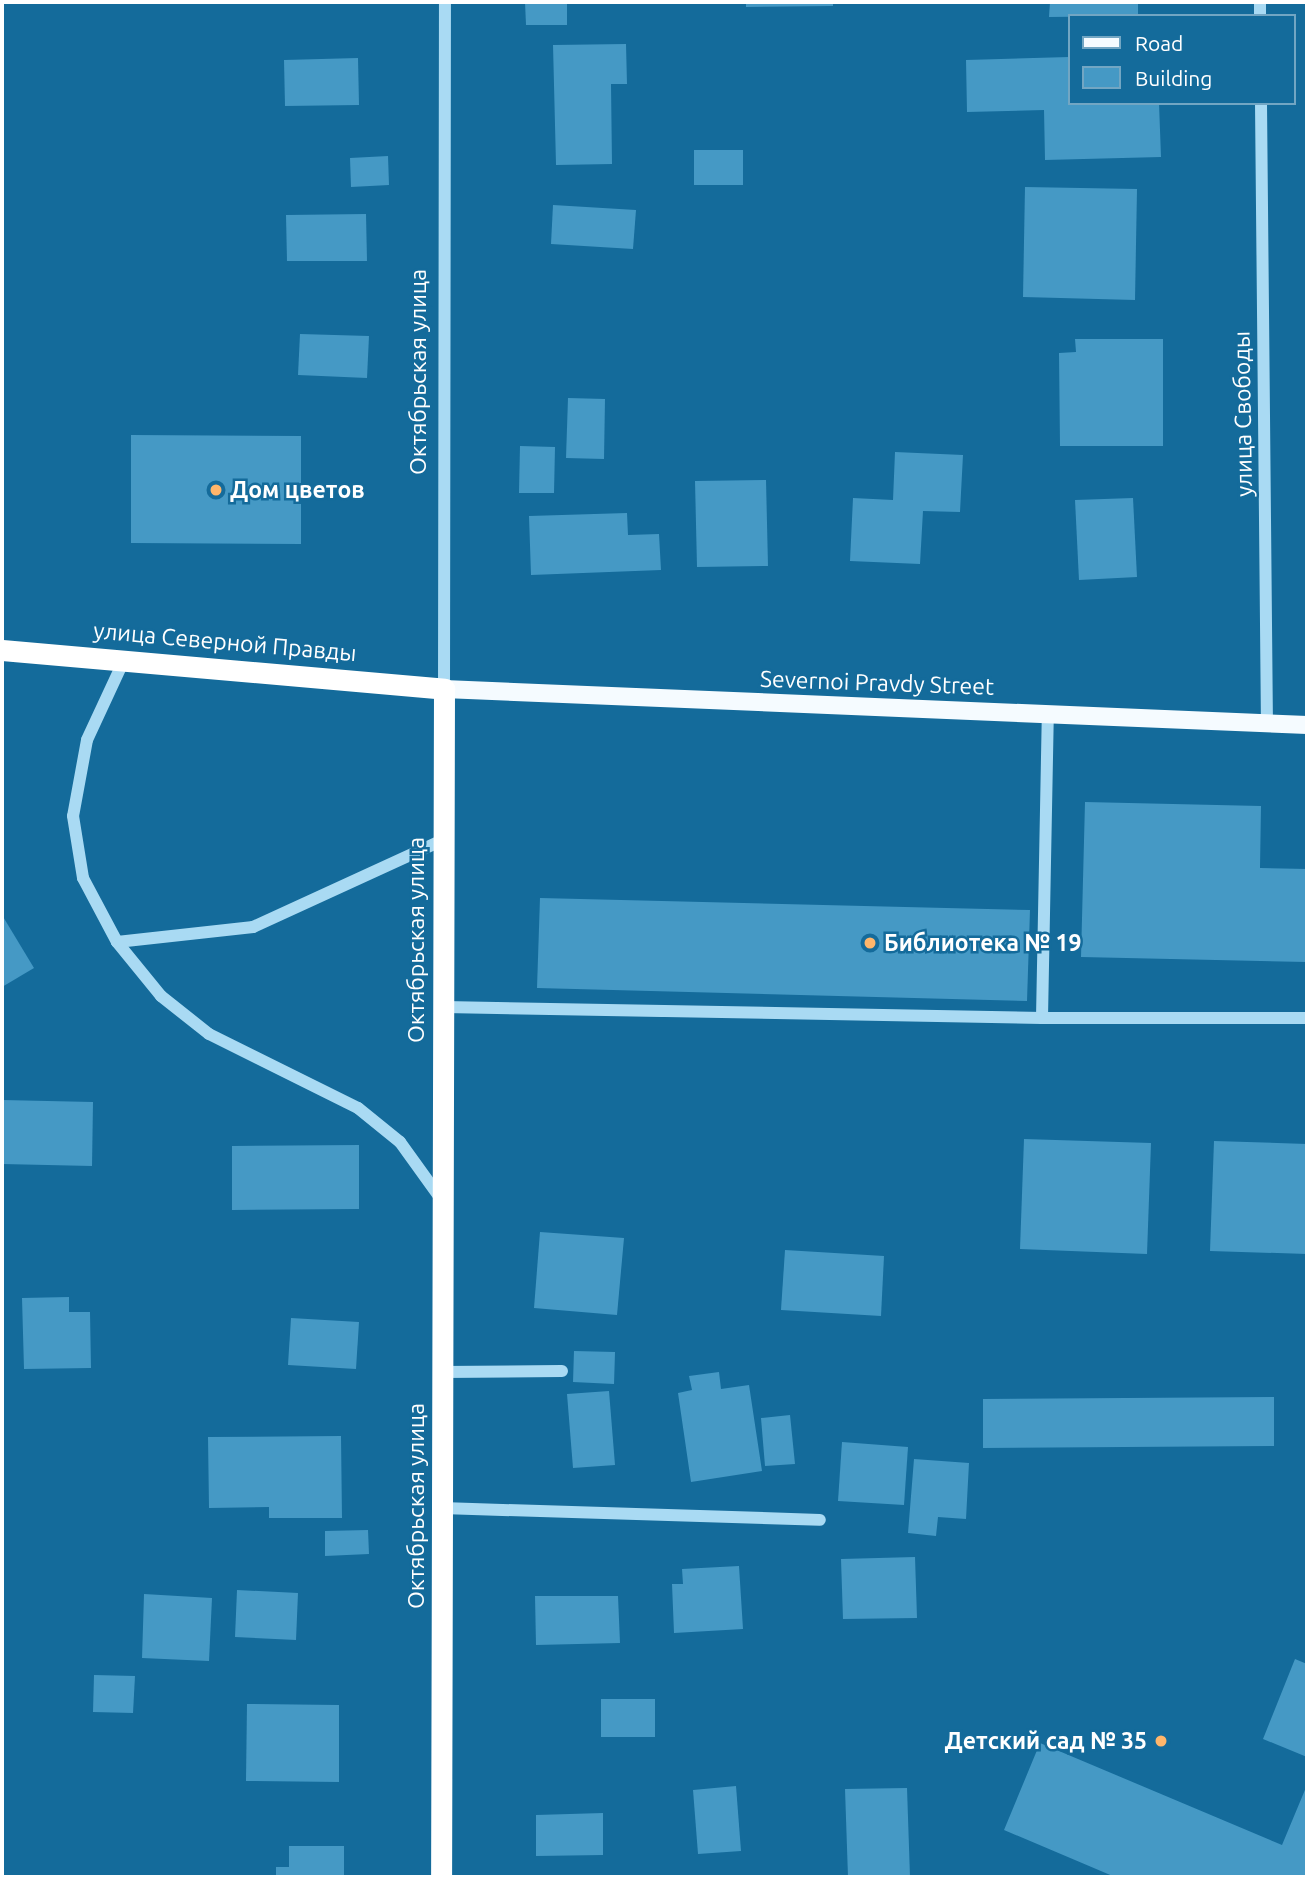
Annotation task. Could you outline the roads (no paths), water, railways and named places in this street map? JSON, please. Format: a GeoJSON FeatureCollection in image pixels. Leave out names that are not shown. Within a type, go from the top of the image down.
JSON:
{"type":"FeatureCollection","features":[{"type":"Feature","properties":{"kind":"highway","name":"улица Северной Правды"},"geometry":{"type":"LineString","coordinates":[[2,650],[444,689]]}},
{"type":"Feature","properties":{"kind":"highway","name":"Октябрьская улица"},"geometry":{"type":"LineString","coordinates":[[441,1877],[444,689]]}},
{"type":"Feature","properties":{"kind":"main road","name":"Severnoi Pravdy Street"},"geometry":{"type":"LineString","coordinates":[[444,689],[1307,725]]}},
{"type":"Feature","properties":{"kind":"street","name":"Октябрьская улица"},"geometry":{"type":"LineString","coordinates":[[444,689],[445,2]]}},
{"type":"Feature","properties":{"kind":"street","name":"улица Свободы"},"geometry":{"type":"LineString","coordinates":[[1261,105],[1267,725]]}},
{"type":"Feature","properties":{"kind":"street"},"geometry":{"type":"LineString","coordinates":[[125,659],[88,740],[74,816],[83,878],[117,942],[161,996],[209,1034],[358,1108],[369,1116],[400,1142],[442,1200]]}},
{"type":"Feature","properties":{"kind":"street"},"geometry":{"type":"LineString","coordinates":[[1042,1018],[1048,715]]}},
{"type":"Feature","properties":{"kind":"street"},"geometry":{"type":"LineString","coordinates":[[117,942],[253,928],[442,841]]}},
{"type":"Feature","properties":{"kind":"street"},"geometry":{"type":"LineString","coordinates":[[443,1007],[1042,1018],[1307,1018]]}},
{"type":"Feature","properties":{"kind":"street"},"geometry":{"type":"LineString","coordinates":[[442,1372],[562,1371]]}},
{"type":"Feature","properties":{"kind":"street"},"geometry":{"type":"LineString","coordinates":[[442,1508],[820,1520]]}},
{"type":"Feature","properties":{"kind":"place","name":"Дом цветов"},"geometry":{"type":"Point","coordinates":[216,490]}},
{"type":"Feature","properties":{"kind":"place","name":"Библиотека № 19"},"geometry":{"type":"Point","coordinates":[870,943]}},
{"type":"Feature","properties":{"kind":"place","name":"Детский сад № 35"},"geometry":{"type":"Point","coordinates":[1161,1741]}}]}
